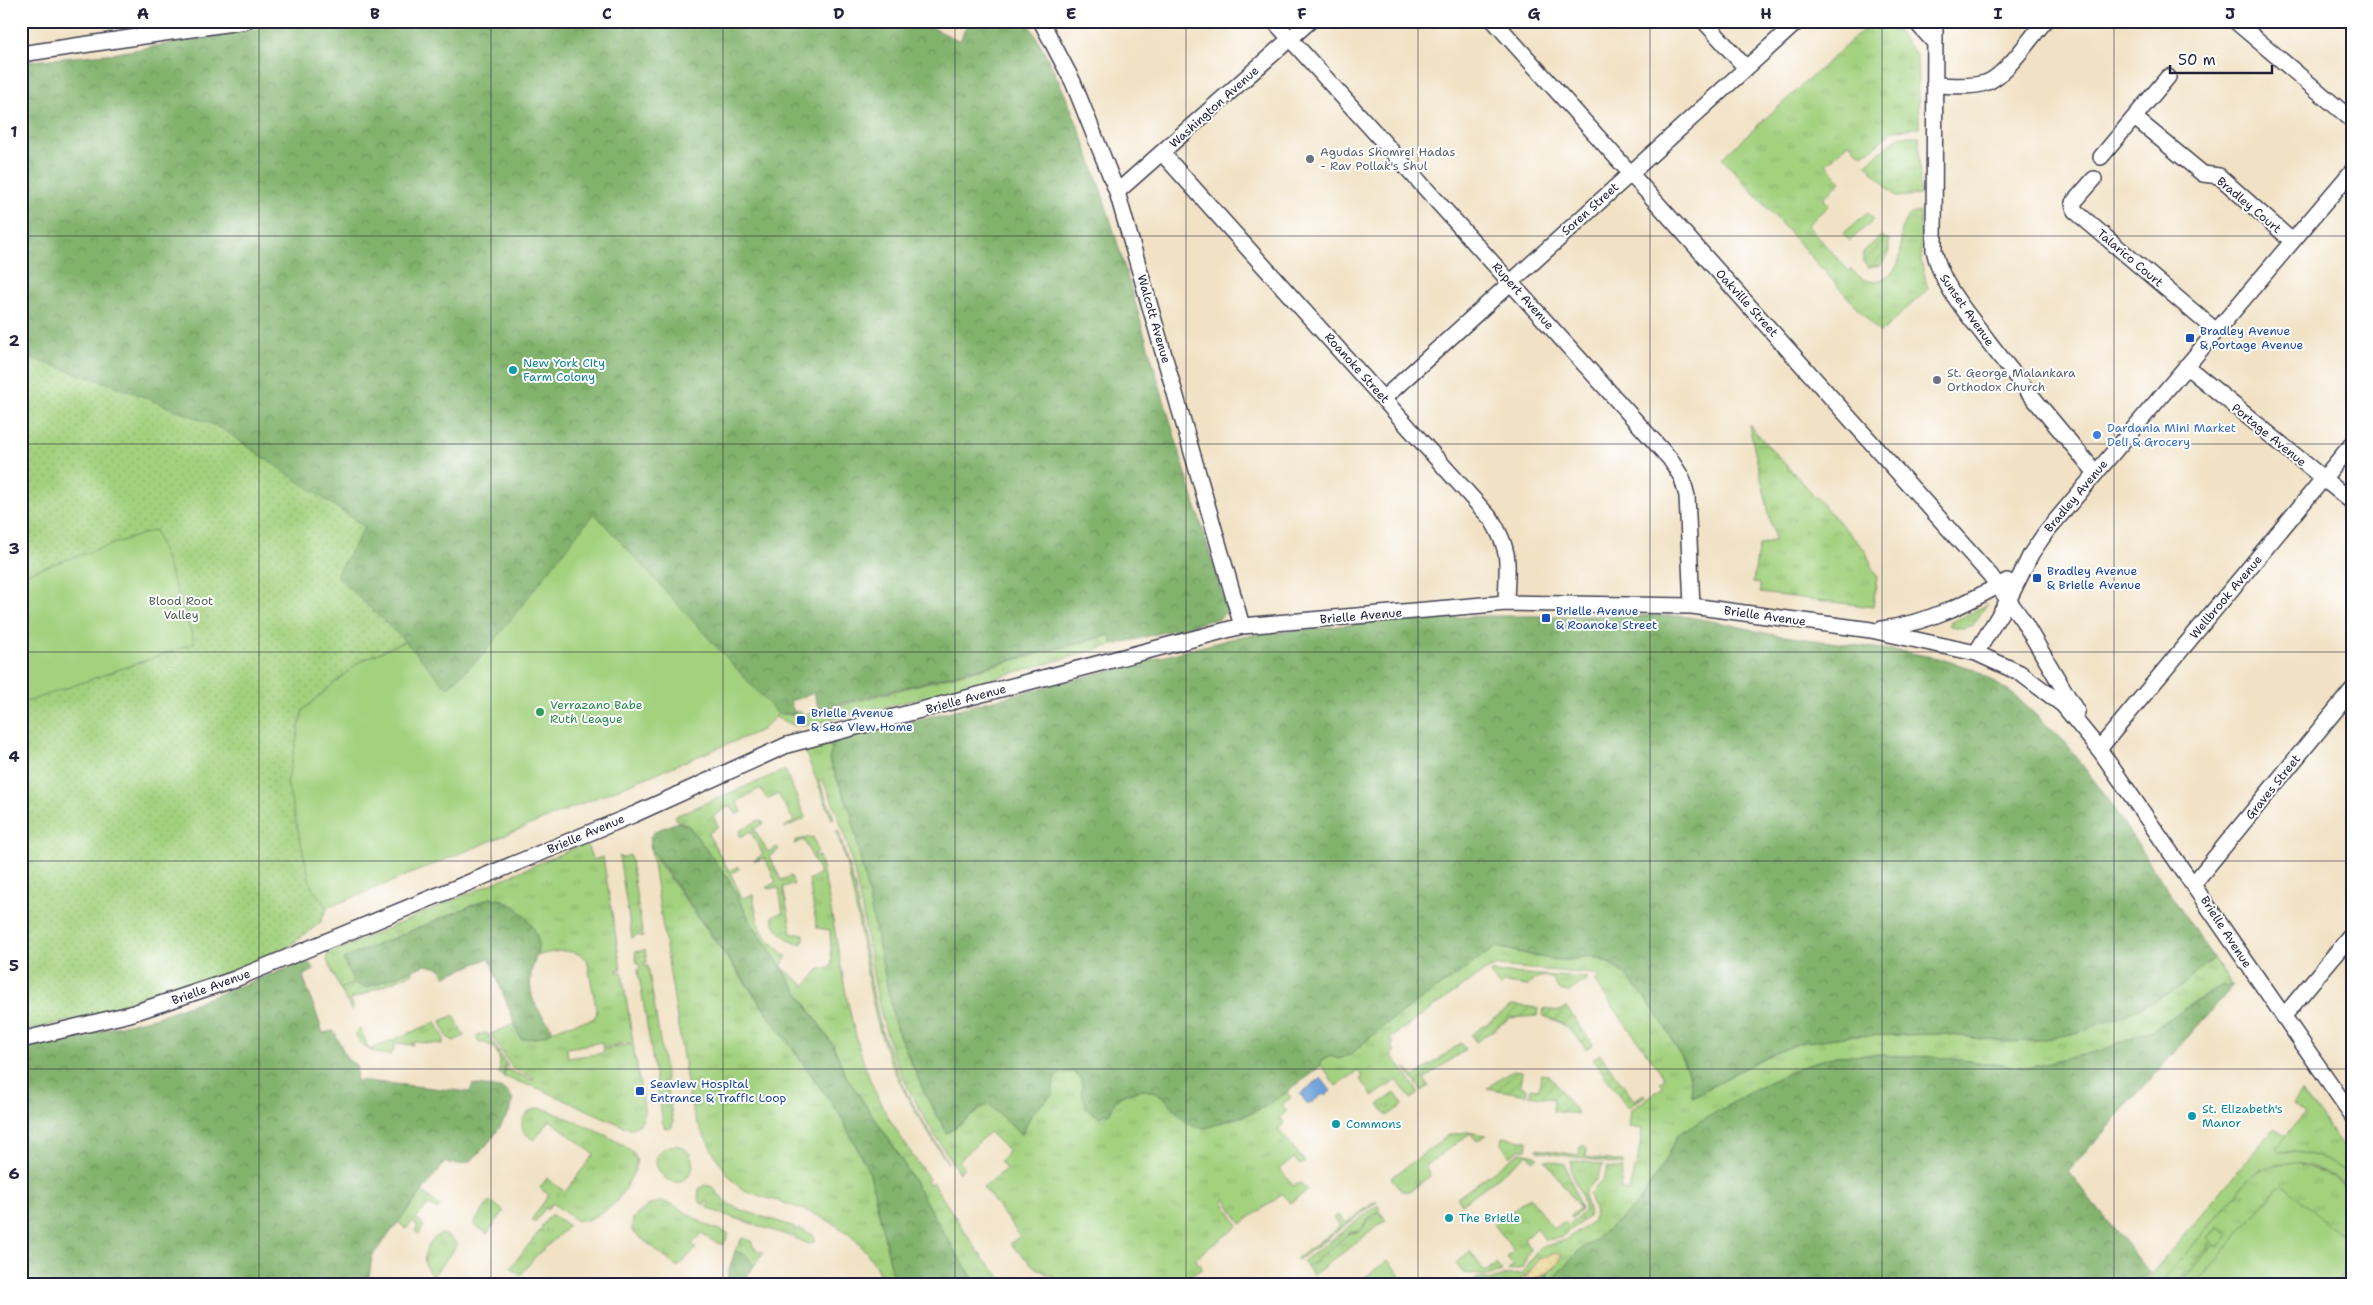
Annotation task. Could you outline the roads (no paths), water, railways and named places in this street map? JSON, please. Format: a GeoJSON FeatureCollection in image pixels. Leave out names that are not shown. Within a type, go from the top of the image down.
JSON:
{"type":"FeatureCollection","features":[{"type":"Feature","properties":{"kind":"street"},"geometry":{"type":"LineString","coordinates":[[21,54],[162,28],[246,21]]}},
{"type":"Feature","properties":{"kind":"street","name":"Walcott Avenue"},"geometry":{"type":"LineString","coordinates":[[1041,21],[1073,82],[1117,192],[1242,626]]}},
{"type":"Feature","properties":{"kind":"street","name":"Rupert Avenue"},"geometry":{"type":"LineString","coordinates":[[1274,21],[1670,459],[1682,478],[1689,507],[1692,606]]}},
{"type":"Feature","properties":{"kind":"street","name":"Washington Avenue"},"geometry":{"type":"LineString","coordinates":[[1117,192],[1310,21]]}},
{"type":"Feature","properties":{"kind":"street","name":"Oakville Street"},"geometry":{"type":"LineString","coordinates":[[1494,21],[1999,585]]}},
{"type":"Feature","properties":{"kind":"street"},"geometry":{"type":"LineString","coordinates":[[1704,21],[1746,68]]}},
{"type":"Feature","properties":{"kind":"street","name":"Soren Street"},"geometry":{"type":"LineString","coordinates":[[1384,398],[1798,21]]}},
{"type":"Feature","properties":{"kind":"street"},"geometry":{"type":"LineString","coordinates":[[1915,21],[1934,42]]}},
{"type":"Feature","properties":{"kind":"street","name":"Sunset Avenue"},"geometry":{"type":"LineString","coordinates":[[1935,21],[1934,250],[1938,267],[1946,284],[2010,370],[2096,473]]}},
{"type":"Feature","properties":{"kind":"street"},"geometry":{"type":"LineString","coordinates":[[2235,21],[2252,27],[2352,120]]}},
{"type":"Feature","properties":{"kind":"street"},"geometry":{"type":"LineString","coordinates":[[1934,85],[1974,86],[1987,83],[2004,69],[2035,24]]}},
{"type":"Feature","properties":{"kind":"street"},"geometry":{"type":"LineString","coordinates":[[2101,156],[2168,77]]}},
{"type":"Feature","properties":{"kind":"street","name":"Bradley Court"},"geometry":{"type":"LineString","coordinates":[[2135,118],[2202,174],[2219,176],[2292,240]]}},
{"type":"Feature","properties":{"kind":"street","name":"Roanoke Street"},"geometry":{"type":"LineString","coordinates":[[1162,153],[1492,520],[1503,539],[1508,553],[1506,603]]}},
{"type":"Feature","properties":{"kind":"street","name":"Bradley Avenue"},"geometry":{"type":"LineString","coordinates":[[1976,653],[2009,599],[2031,554],[2046,532],[2352,171]]}},
{"type":"Feature","properties":{"kind":"street","name":"Talarico Court"},"geometry":{"type":"LineString","coordinates":[[2094,179],[2073,203],[2075,211],[2216,331]]}},
{"type":"Feature","properties":{"kind":"street","name":"Portage Avenue"},"geometry":{"type":"LineString","coordinates":[[2186,366],[2352,502]]}},
{"type":"Feature","properties":{"kind":"street","name":"Wellbrook Avenue"},"geometry":{"type":"LineString","coordinates":[[2099,749],[2352,444]]}},
{"type":"Feature","properties":{"kind":"street","name":"Brielle Avenue"},"geometry":{"type":"LineString","coordinates":[[1871,630],[1914,623],[1945,613],[2021,573]]}},
{"type":"Feature","properties":{"kind":"street","name":"Brielle Avenue"},"geometry":{"type":"LineString","coordinates":[[1999,585],[2099,749]]}},
{"type":"Feature","properties":{"kind":"street","name":"Brielle Avenue"},"geometry":{"type":"LineString","coordinates":[[21,1040],[139,1011],[235,980],[635,814],[787,746],[1242,626],[1506,603],[1692,606],[1871,630],[1976,653],[2020,673],[2043,688],[2076,718],[2099,749],[2194,883],[2283,1017],[2352,1115]]}},
{"type":"Feature","properties":{"kind":"street","name":"Graves Street"},"geometry":{"type":"LineString","coordinates":[[2194,883],[2352,690]]}},
{"type":"Feature","properties":{"kind":"street"},"geometry":{"type":"LineString","coordinates":[[2283,1017],[2352,934]]}},
{"type":"Feature","properties":{"kind":"water"},"geometry":{"type":"Polygon","coordinates":[[[1321,1078],[1331,1091],[1325,1096],[1323,1094],[1308,1105],[1300,1094],[1321,1078]]]}},
{"type":"Feature","properties":{"kind":"place","name":"Agudas Shomrei Hadas - Rav Pollak's Shul"},"geometry":{"type":"Point","coordinates":[1310,159]}},
{"type":"Feature","properties":{"kind":"place","name":"Bradley Avenue & Portage Avenue"},"geometry":{"type":"Point","coordinates":[2190,338]}},
{"type":"Feature","properties":{"kind":"place","name":"New York City Farm Colony"},"geometry":{"type":"Point","coordinates":[513,370]}},
{"type":"Feature","properties":{"kind":"place","name":"St. George Malankara Orthodox Church"},"geometry":{"type":"Point","coordinates":[1937,380]}},
{"type":"Feature","properties":{"kind":"place","name":"Dardania Mini Market Deli & Grocery"},"geometry":{"type":"Point","coordinates":[2097,435]}},
{"type":"Feature","properties":{"kind":"place","name":"Bradley Avenue & Brielle Avenue"},"geometry":{"type":"Point","coordinates":[2037,578]}},
{"type":"Feature","properties":{"kind":"place","name":"Brielle Avenue & Roanoke Street"},"geometry":{"type":"Point","coordinates":[1546,618]}},
{"type":"Feature","properties":{"kind":"place","name":"Verrazano Babe Ruth League"},"geometry":{"type":"Point","coordinates":[540,712]}},
{"type":"Feature","properties":{"kind":"place","name":"Brielle Avenue & Sea View Home"},"geometry":{"type":"Point","coordinates":[801,720]}},
{"type":"Feature","properties":{"kind":"place","name":"Seaview Hospital Entrance & Traffic Loop"},"geometry":{"type":"Point","coordinates":[640,1091]}},
{"type":"Feature","properties":{"kind":"place","name":"St. Elizabeth's Manor"},"geometry":{"type":"Point","coordinates":[2192,1116]}},
{"type":"Feature","properties":{"kind":"place","name":"Commons"},"geometry":{"type":"Point","coordinates":[1336,1124]}},
{"type":"Feature","properties":{"kind":"place","name":"The Brielle"},"geometry":{"type":"Point","coordinates":[1449,1218]}},
{"type":"Feature","properties":{"kind":"park label","name":"Blood Root Valley"},"geometry":{"type":"Point","coordinates":[181,608]}}]}
